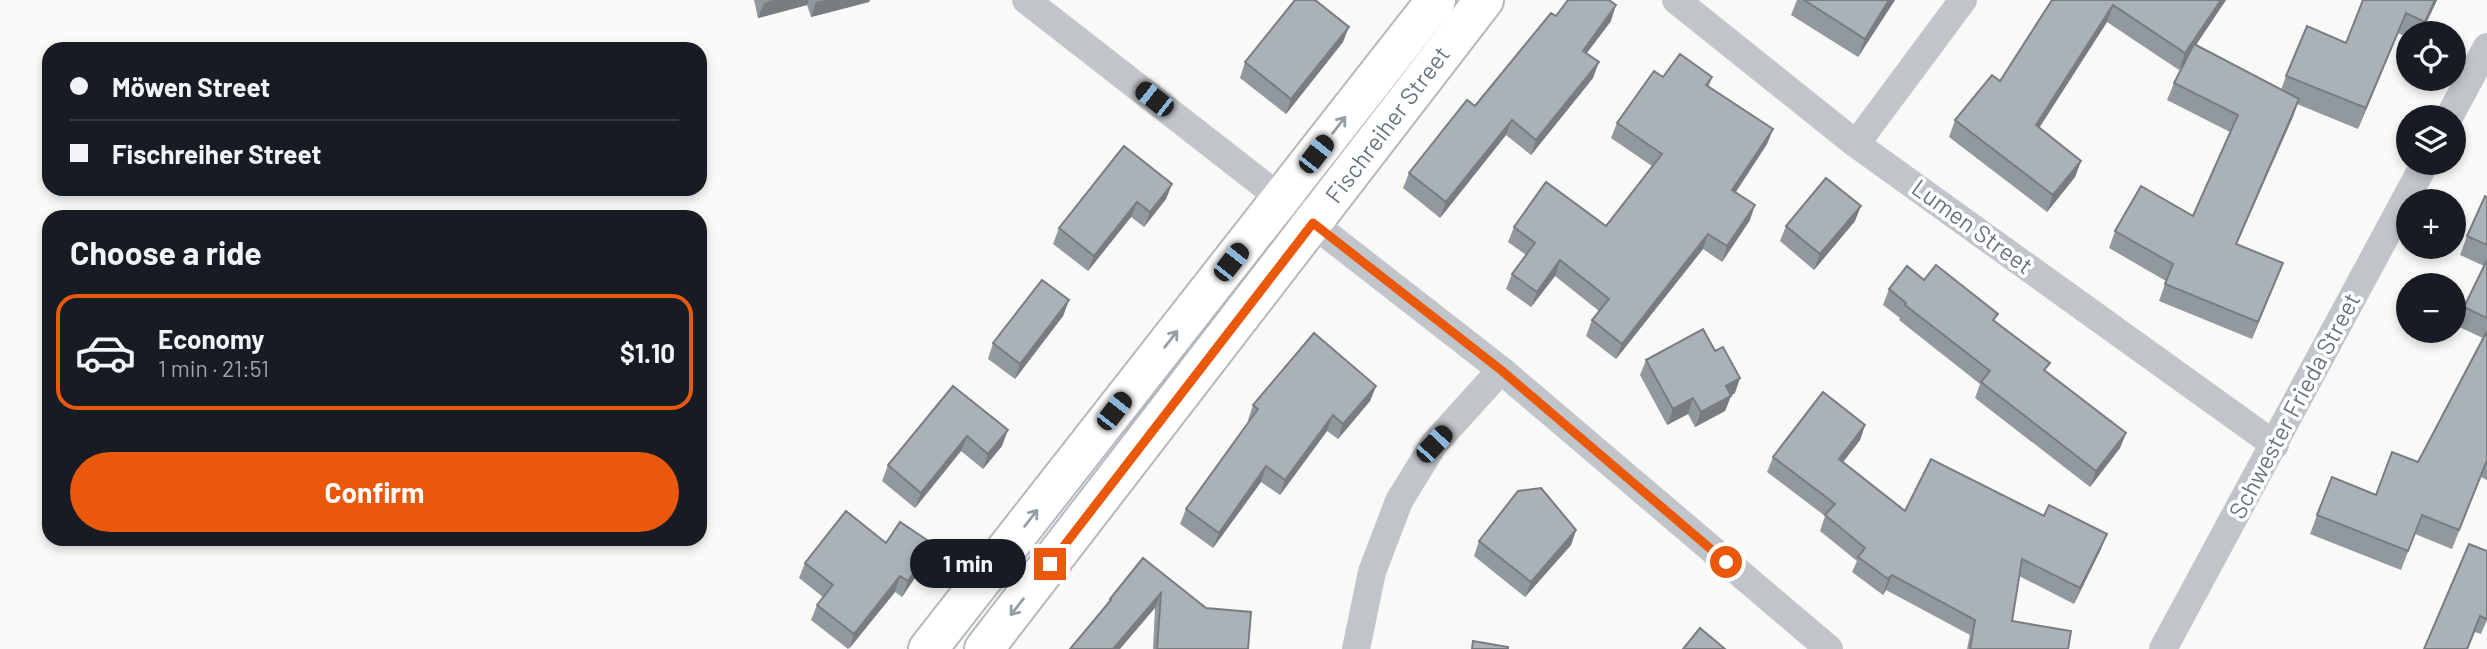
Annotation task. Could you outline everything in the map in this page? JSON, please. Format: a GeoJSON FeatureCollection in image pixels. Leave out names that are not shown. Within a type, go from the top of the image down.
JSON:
{"type":"FeatureCollection","features":[{"type":"Feature","properties":{"kind":"street"},"geometry":{"type":"LineString","coordinates":[[1026,0],[1501,370],[1829,649]]}},
{"type":"Feature","properties":{"kind":"street","name":"Fischreiher Street"},"geometry":{"type":"LineString","coordinates":[[928,649],[1436,0]]}},
{"type":"Feature","properties":{"kind":"street","name":"Fischreiher Street"},"geometry":{"type":"LineString","coordinates":[[984,649],[1484,0]]}},
{"type":"Feature","properties":{"kind":"street","name":"Lumen Street"},"geometry":{"type":"LineString","coordinates":[[1676,0],[1856,144],[2275,445]]}},
{"type":"Feature","properties":{"kind":"street"},"geometry":{"type":"LineString","coordinates":[[1856,144],[1963,0]]}},
{"type":"Feature","properties":{"kind":"street"},"geometry":{"type":"LineString","coordinates":[[2456,105],[2487,47]]}},
{"type":"Feature","properties":{"kind":"street","name":"Schwester Frieda Street"},"geometry":{"type":"LineString","coordinates":[[2163,649],[2419,175]]}},
{"type":"Feature","properties":{"kind":"street"},"geometry":{"type":"LineString","coordinates":[[1356,649],[1372,572],[1399,502],[1434,444],[1501,370]]}},
{"type":"Feature","properties":{"kind":"building"},"geometry":{"type":"Polygon","coordinates":[[[1295,0],[1315,0],[1349,27],[1291,99],[1245,62],[1295,0]]]}},
{"type":"Feature","properties":{"kind":"building"},"geometry":{"type":"Polygon","coordinates":[[[1568,0],[1609,0],[1616,5],[1583,51],[1599,62],[1536,140],[1512,120],[1446,202],[1409,173],[1467,100],[1475,106],[1551,13],[1556,16],[1568,0]]]}},
{"type":"Feature","properties":{"kind":"building"},"geometry":{"type":"Polygon","coordinates":[[[1804,0],[1889,0],[1865,39],[1804,0]]]}},
{"type":"Feature","properties":{"kind":"building"},"geometry":{"type":"Polygon","coordinates":[[[2052,0],[2221,0],[2185,53],[2113,5],[2036,125],[2081,161],[2053,195],[1955,120],[1992,75],[2000,81],[2052,0]]]}},
{"type":"Feature","properties":{"kind":"building"},"geometry":{"type":"Polygon","coordinates":[[[2363,0],[2435,0],[2425,21],[2406,13],[2403,21],[2396,21],[2396,37],[2366,108],[2286,76],[2307,26],[2346,43],[2363,0]]]}},
{"type":"Feature","properties":{"kind":"building"},"geometry":{"type":"Polygon","coordinates":[[[2194,44],[2299,99],[2236,244],[2283,263],[2258,322],[2165,284],[2173,264],[2115,231],[2141,186],[2193,216],[2238,115],[2174,83],[2194,44]]]}},
{"type":"Feature","properties":{"kind":"building"},"geometry":{"type":"Polygon","coordinates":[[[1680,54],[1712,77],[1706,85],[1773,129],[1732,190],[1755,205],[1727,246],[1708,234],[1622,344],[1592,320],[1609,299],[1560,260],[1537,292],[1512,274],[1535,243],[1514,227],[1546,182],[1606,226],[1662,154],[1617,123],[1654,71],[1663,77],[1680,54]]]}},
{"type":"Feature","properties":{"kind":"building"},"geometry":{"type":"Polygon","coordinates":[[[1124,146],[1172,184],[1150,212],[1137,202],[1094,256],[1059,228],[1124,146]]]}},
{"type":"Feature","properties":{"kind":"building"},"geometry":{"type":"Polygon","coordinates":[[[1826,178],[1861,206],[1820,254],[1786,226],[1826,178]]]}},
{"type":"Feature","properties":{"kind":"building"},"geometry":{"type":"Polygon","coordinates":[[[2485,196],[2487,197],[2487,245],[2467,236],[2485,196]]]}},
{"type":"Feature","properties":{"kind":"building"},"geometry":{"type":"Polygon","coordinates":[[[2487,260],[2487,318],[2466,308],[2487,260]]]}},
{"type":"Feature","properties":{"kind":"building"},"geometry":{"type":"Polygon","coordinates":[[[1936,265],[1998,314],[1993,320],[2050,363],[2044,370],[2126,433],[2096,471],[1981,382],[1990,371],[1905,305],[1906,303],[1889,289],[1907,266],[1924,280],[1936,265]]]}},
{"type":"Feature","properties":{"kind":"building"},"geometry":{"type":"Polygon","coordinates":[[[1042,280],[1069,300],[1020,364],[993,343],[1042,280]]]}},
{"type":"Feature","properties":{"kind":"building"},"geometry":{"type":"Polygon","coordinates":[[[1703,329],[1715,351],[1723,347],[1740,378],[1726,386],[1731,396],[1701,412],[1693,398],[1673,409],[1646,360],[1703,329]]]}},
{"type":"Feature","properties":{"kind":"building"},"geometry":{"type":"Polygon","coordinates":[[[2487,331],[2487,460],[2459,530],[2422,515],[2408,551],[2317,515],[2332,477],[2376,495],[2392,452],[2418,462],[2487,331]]]}},
{"type":"Feature","properties":{"kind":"building"},"geometry":{"type":"Polygon","coordinates":[[[1314,333],[1376,386],[1343,424],[1333,415],[1285,480],[1266,466],[1219,533],[1186,509],[1258,409],[1253,405],[1314,333]]]}},
{"type":"Feature","properties":{"kind":"building"},"geometry":{"type":"Polygon","coordinates":[[[953,386],[1008,430],[988,454],[967,436],[921,493],[888,465],[953,386]]]}},
{"type":"Feature","properties":{"kind":"building"},"geometry":{"type":"Polygon","coordinates":[[[1823,392],[1865,425],[1839,459],[1905,511],[1931,459],[2044,516],[2049,505],[2107,534],[2080,588],[2022,559],[2012,621],[2071,631],[2068,649],[1970,649],[1975,620],[1892,575],[1888,579],[1858,557],[1865,548],[1825,515],[1835,504],[1773,457],[1823,392]]]}},
{"type":"Feature","properties":{"kind":"building"},"geometry":{"type":"Polygon","coordinates":[[[1541,488],[1576,530],[1531,582],[1479,541],[1518,491],[1541,488]]]}},
{"type":"Feature","properties":{"kind":"building"},"geometry":{"type":"Polygon","coordinates":[[[846,511],[886,543],[900,522],[933,544],[908,581],[900,576],[854,634],[817,605],[833,585],[805,563],[846,511]]]}},
{"type":"Feature","properties":{"kind":"building"},"geometry":{"type":"Polygon","coordinates":[[[2469,544],[2487,551],[2487,617],[2486,619],[2480,616],[2467,649],[2424,649],[2469,544]]]}},
{"type":"Feature","properties":{"kind":"building"},"geometry":{"type":"Polygon","coordinates":[[[1143,558],[1206,608],[1251,612],[1248,649],[1157,649],[1161,593],[1113,649],[1070,649],[1143,558]]]}},
{"type":"Feature","properties":{"kind":"building"},"geometry":{"type":"Polygon","coordinates":[[[1700,628],[1725,649],[1683,649],[1700,628]]]}},
{"type":"Feature","properties":{"kind":"building"},"geometry":{"type":"Polygon","coordinates":[[[1473,641],[1508,647],[1508,649],[1472,649],[1473,641]]]}},
{"type":"Feature","properties":{"kind":"route"},"geometry":{"type":"LineString","coordinates":[[1050,564],[1313,223],[1501,370],[1726,562]]}}]}
